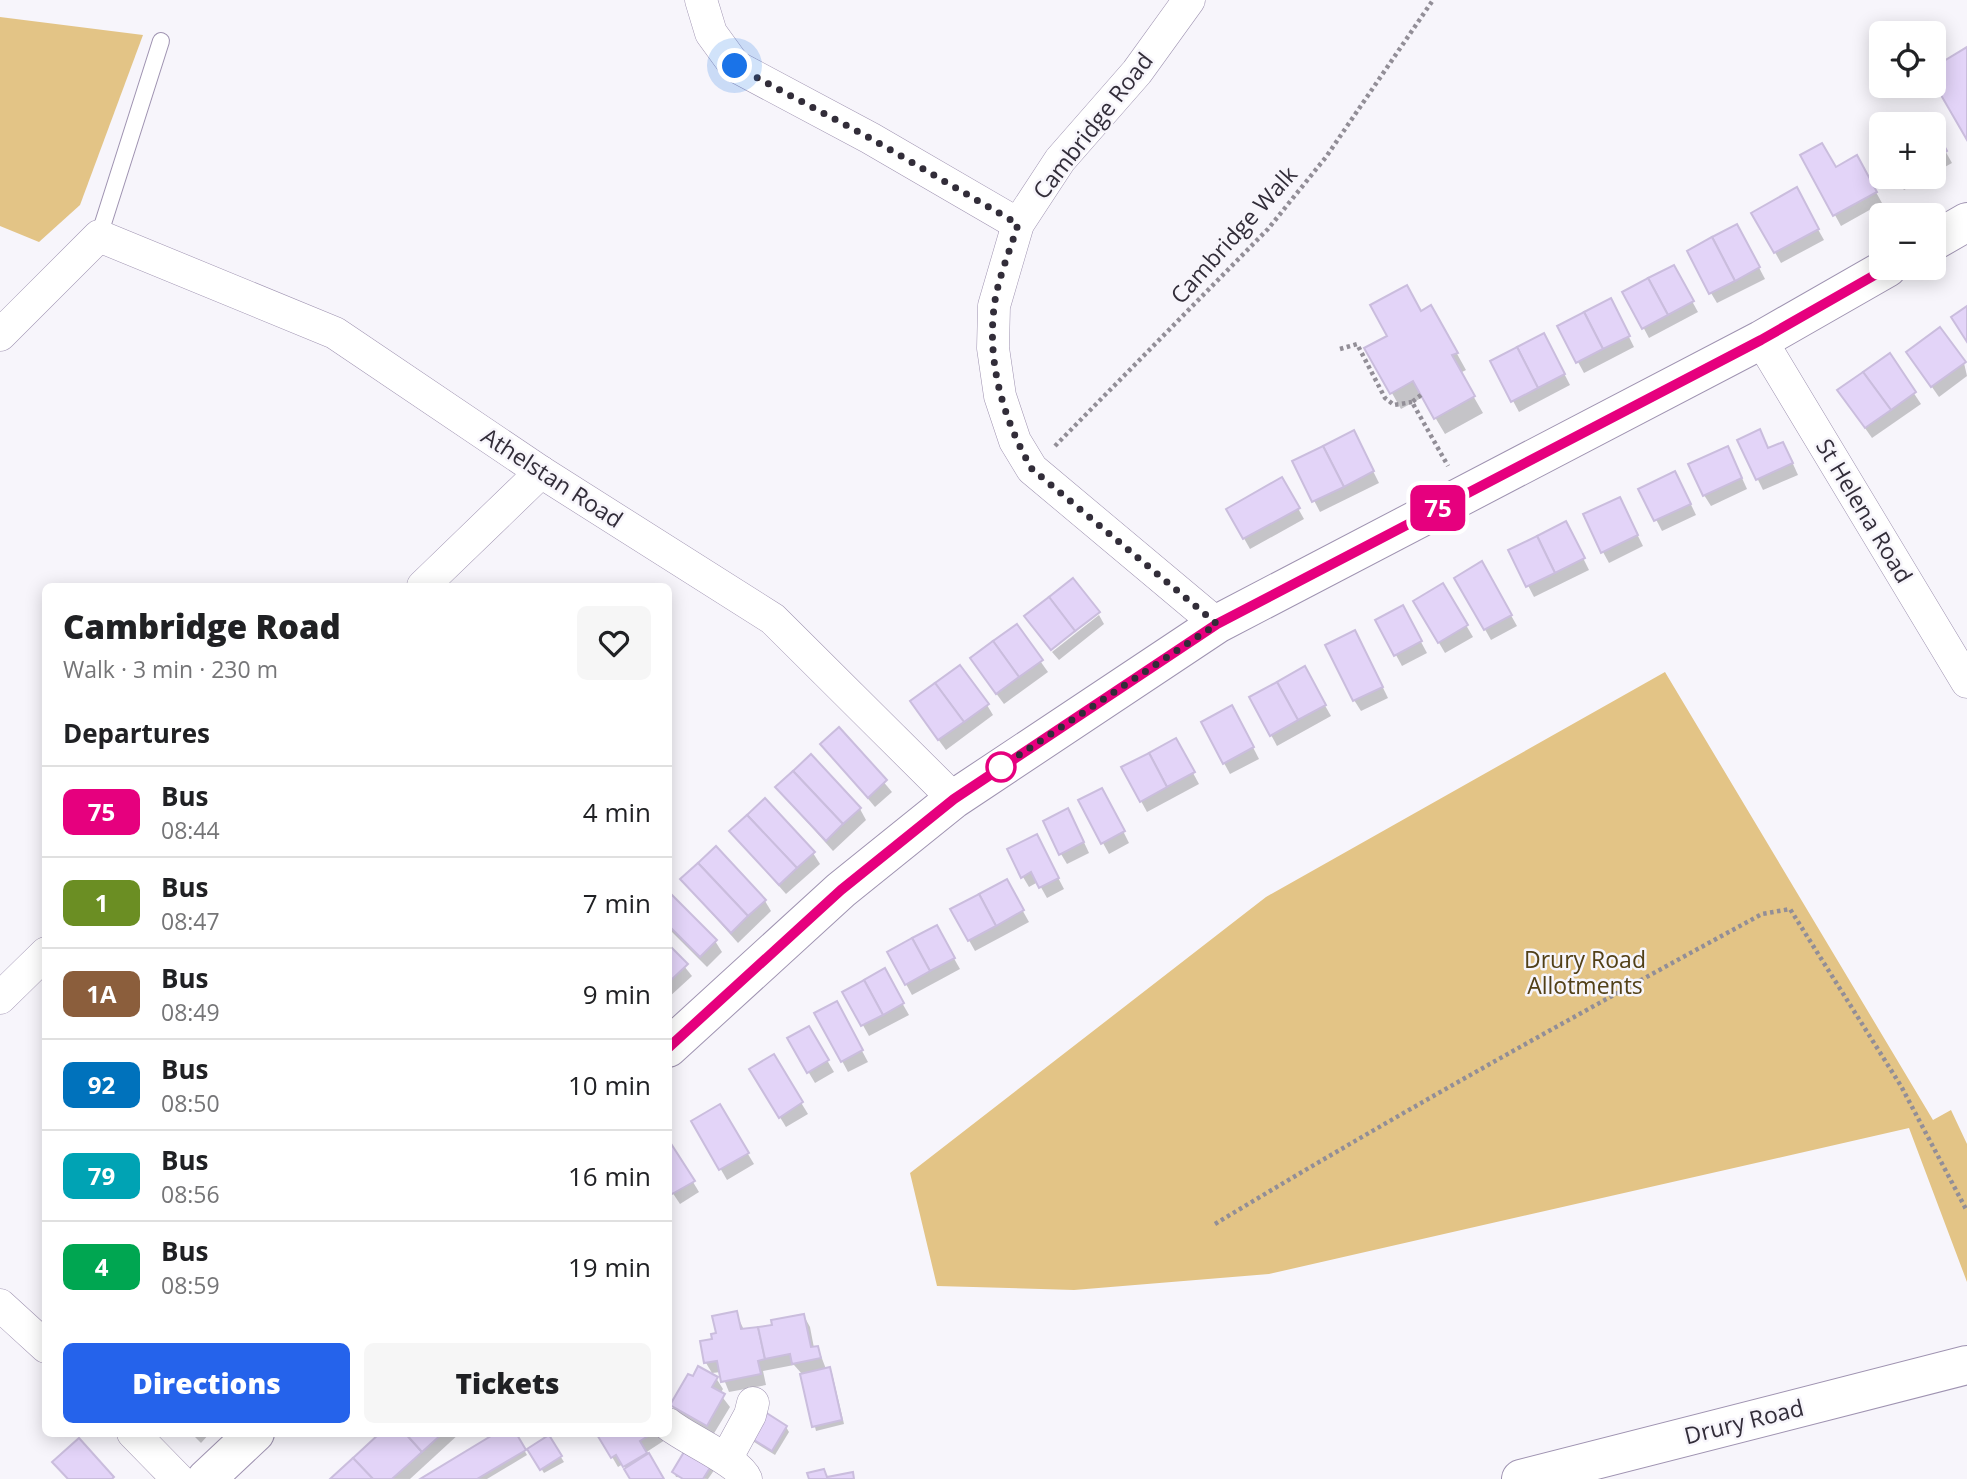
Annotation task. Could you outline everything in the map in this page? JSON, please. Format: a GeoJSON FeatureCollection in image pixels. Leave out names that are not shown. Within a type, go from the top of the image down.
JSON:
{"type":"FeatureCollection","features":[{"type":"Feature","properties":{"kind":"main road"},"geometry":{"type":"LineString","coordinates":[[1946,234],[1967,222]]}},
{"type":"Feature","properties":{"kind":"main road"},"geometry":{"type":"LineString","coordinates":[[672,1044],[841,890],[954,799],[1217,624],[1761,340],[1869,278]]}},
{"type":"Feature","properties":{"kind":"main road","name":"Drury Road"},"geometry":{"type":"LineString","coordinates":[[1521,1479],[1967,1365]]}},
{"type":"Feature","properties":{"kind":"main road"},"geometry":{"type":"LineString","coordinates":[[206,1479],[251,1437]]}},
{"type":"Feature","properties":{"kind":"street"},"geometry":{"type":"LineString","coordinates":[[701,0],[711,33],[735,66],[870,138],[1018,224]]}},
{"type":"Feature","properties":{"kind":"street","name":"Cambridge Road"},"geometry":{"type":"LineString","coordinates":[[1189,0],[1137,72],[1060,160],[1018,224],[994,306],[993,348],[1000,396],[1015,441],[1032,469],[1217,624]]}},
{"type":"Feature","properties":{"kind":"street"},"geometry":{"type":"LineString","coordinates":[[0,335],[99,236]]}},
{"type":"Feature","properties":{"kind":"street","name":"Athelstan Road"},"geometry":{"type":"LineString","coordinates":[[99,236],[335,333],[541,472],[773,620],[954,799]]}},
{"type":"Feature","properties":{"kind":"street","name":"St Helena Road"},"geometry":{"type":"LineString","coordinates":[[1761,340],[1967,682]]}},
{"type":"Feature","properties":{"kind":"street"},"geometry":{"type":"LineString","coordinates":[[426,583],[541,472]]}},
{"type":"Feature","properties":{"kind":"street"},"geometry":{"type":"LineString","coordinates":[[0,998],[42,957]]}},
{"type":"Feature","properties":{"kind":"street"},"geometry":{"type":"LineString","coordinates":[[0,1305],[42,1343]]}},
{"type":"Feature","properties":{"kind":"street"},"geometry":{"type":"LineString","coordinates":[[672,1427],[736,1469],[753,1403]]}},
{"type":"Feature","properties":{"kind":"street"},"geometry":{"type":"LineString","coordinates":[[136,1437],[178,1479]]}},
{"type":"Feature","properties":{"kind":"lane"},"geometry":{"type":"LineString","coordinates":[[99,236],[161,41]]}},
{"type":"Feature","properties":{"kind":"path","name":"Cambridge Walk"},"geometry":{"type":"LineString","coordinates":[[1032,469],[1268,229],[1326,157],[1433,0]]}},
{"type":"Feature","properties":{"kind":"path"},"geometry":{"type":"LineString","coordinates":[[1340,349],[1357,344],[1385,398],[1394,405],[1412,402],[1421,395]]}},
{"type":"Feature","properties":{"kind":"path"},"geometry":{"type":"LineString","coordinates":[[1412,402],[1427,430]]}},
{"type":"Feature","properties":{"kind":"path"},"geometry":{"type":"LineString","coordinates":[[1215,1224],[1365,1134],[1585,1010],[1762,914],[1790,909],[1900,1086],[1967,1211]]}},
{"type":"Feature","properties":{"kind":"green space"},"geometry":{"type":"Polygon","coordinates":[[[0,17],[143,35],[80,205],[39,242],[0,226],[0,17]]]}},
{"type":"Feature","properties":{"kind":"green space","name":"Drury Road Allotments"},"geometry":{"type":"Polygon","coordinates":[[[1665,672],[1933,1120],[1951,1110],[1967,1144],[1967,1282],[1909,1128],[1269,1274],[1074,1290],[937,1286],[910,1173],[1266,897],[1665,672]]]}},
{"type":"Feature","properties":{"kind":"building"},"geometry":{"type":"Polygon","coordinates":[[[1967,47],[1967,140],[1943,98],[1946,98],[1946,60],[1967,47]]]}},
{"type":"Feature","properties":{"kind":"building"},"geometry":{"type":"Polygon","coordinates":[[[1822,143],[1836,167],[1857,155],[1869,177],[1869,189],[1875,189],[1877,192],[1833,216],[1800,155],[1822,143]]]}},
{"type":"Feature","properties":{"kind":"building"},"geometry":{"type":"Polygon","coordinates":[[[1797,187],[1819,229],[1774,253],[1751,213],[1797,187]]]}},
{"type":"Feature","properties":{"kind":"building"},"geometry":{"type":"Polygon","coordinates":[[[1737,224],[1760,267],[1735,281],[1712,237],[1737,224]]]}},
{"type":"Feature","properties":{"kind":"building"},"geometry":{"type":"Polygon","coordinates":[[[1712,237],[1735,281],[1709,294],[1687,251],[1712,237]]]}},
{"type":"Feature","properties":{"kind":"building"},"geometry":{"type":"Polygon","coordinates":[[[1674,265],[1694,301],[1668,315],[1648,278],[1674,265]]]}},
{"type":"Feature","properties":{"kind":"building"},"geometry":{"type":"Polygon","coordinates":[[[1648,278],[1668,315],[1642,329],[1622,292],[1648,278]]]}},
{"type":"Feature","properties":{"kind":"building"},"geometry":{"type":"Polygon","coordinates":[[[1407,285],[1421,311],[1431,305],[1458,353],[1452,355],[1475,396],[1434,419],[1413,381],[1390,394],[1364,348],[1387,336],[1370,305],[1407,285]]]}},
{"type":"Feature","properties":{"kind":"building"},"geometry":{"type":"Polygon","coordinates":[[[1611,298],[1630,336],[1603,349],[1584,312],[1611,298]]]}},
{"type":"Feature","properties":{"kind":"building"},"geometry":{"type":"Polygon","coordinates":[[[1967,306],[1967,342],[1951,317],[1967,306]]]}},
{"type":"Feature","properties":{"kind":"building"},"geometry":{"type":"Polygon","coordinates":[[[1584,312],[1603,349],[1576,363],[1557,326],[1584,312]]]}},
{"type":"Feature","properties":{"kind":"building"},"geometry":{"type":"Polygon","coordinates":[[[1940,327],[1966,362],[1931,387],[1906,352],[1940,327]]]}},
{"type":"Feature","properties":{"kind":"building"},"geometry":{"type":"Polygon","coordinates":[[[1544,333],[1565,374],[1538,388],[1517,347],[1544,333]]]}},
{"type":"Feature","properties":{"kind":"building"},"geometry":{"type":"Polygon","coordinates":[[[1517,347],[1538,388],[1511,402],[1490,361],[1517,347]]]}},
{"type":"Feature","properties":{"kind":"building"},"geometry":{"type":"Polygon","coordinates":[[[1890,353],[1916,392],[1891,410],[1863,372],[1890,353]]]}},
{"type":"Feature","properties":{"kind":"building"},"geometry":{"type":"Polygon","coordinates":[[[1863,372],[1891,410],[1865,428],[1837,390],[1863,372]]]}},
{"type":"Feature","properties":{"kind":"building"},"geometry":{"type":"Polygon","coordinates":[[[1760,429],[1768,448],[1783,442],[1793,463],[1756,480],[1737,440],[1760,429]]]}},
{"type":"Feature","properties":{"kind":"building"},"geometry":{"type":"Polygon","coordinates":[[[1354,430],[1374,471],[1344,487],[1323,446],[1354,430]]]}},
{"type":"Feature","properties":{"kind":"building"},"geometry":{"type":"Polygon","coordinates":[[[1323,446],[1344,487],[1312,502],[1292,461],[1323,446]]]}},
{"type":"Feature","properties":{"kind":"building"},"geometry":{"type":"Polygon","coordinates":[[[1728,446],[1742,478],[1703,496],[1688,464],[1728,446]]]}},
{"type":"Feature","properties":{"kind":"building"},"geometry":{"type":"Polygon","coordinates":[[[1675,471],[1691,504],[1654,521],[1638,489],[1675,471]]]}},
{"type":"Feature","properties":{"kind":"building"},"geometry":{"type":"Polygon","coordinates":[[[1282,477],[1300,508],[1243,539],[1226,509],[1282,477]]]}},
{"type":"Feature","properties":{"kind":"building"},"geometry":{"type":"Polygon","coordinates":[[[1620,497],[1638,535],[1601,553],[1583,514],[1620,497]]]}},
{"type":"Feature","properties":{"kind":"building"},"geometry":{"type":"Polygon","coordinates":[[[1566,521],[1585,558],[1555,573],[1537,536],[1566,521]]]}},
{"type":"Feature","properties":{"kind":"building"},"geometry":{"type":"Polygon","coordinates":[[[1537,536],[1555,573],[1526,587],[1508,550],[1537,536]]]}},
{"type":"Feature","properties":{"kind":"building"},"geometry":{"type":"Polygon","coordinates":[[[1482,561],[1512,615],[1484,630],[1454,578],[1482,561]]]}},
{"type":"Feature","properties":{"kind":"building"},"geometry":{"type":"Polygon","coordinates":[[[1073,578],[1100,612],[1075,631],[1049,597],[1073,578]]]}},
{"type":"Feature","properties":{"kind":"building"},"geometry":{"type":"Polygon","coordinates":[[[1443,583],[1468,625],[1438,643],[1413,601],[1443,583]]]}},
{"type":"Feature","properties":{"kind":"building"},"geometry":{"type":"Polygon","coordinates":[[[1049,597],[1075,631],[1051,650],[1024,616],[1049,597]]]}},
{"type":"Feature","properties":{"kind":"building"},"geometry":{"type":"Polygon","coordinates":[[[1403,605],[1422,641],[1394,656],[1375,620],[1403,605]]]}},
{"type":"Feature","properties":{"kind":"building"},"geometry":{"type":"Polygon","coordinates":[[[1017,624],[1043,660],[1019,677],[993,641],[1017,624]]]}},
{"type":"Feature","properties":{"kind":"building"},"geometry":{"type":"Polygon","coordinates":[[[1355,630],[1383,687],[1353,701],[1325,645],[1355,630]]]}},
{"type":"Feature","properties":{"kind":"building"},"geometry":{"type":"Polygon","coordinates":[[[993,641],[1019,677],[996,694],[970,658],[993,641]]]}},
{"type":"Feature","properties":{"kind":"building"},"geometry":{"type":"Polygon","coordinates":[[[960,665],[989,704],[964,722],[935,683],[960,665]]]}},
{"type":"Feature","properties":{"kind":"building"},"geometry":{"type":"Polygon","coordinates":[[[1305,666],[1326,705],[1298,720],[1277,682],[1305,666]]]}},
{"type":"Feature","properties":{"kind":"building"},"geometry":{"type":"Polygon","coordinates":[[[1277,682],[1298,720],[1270,736],[1249,697],[1277,682]]]}},
{"type":"Feature","properties":{"kind":"building"},"geometry":{"type":"Polygon","coordinates":[[[935,683],[964,722],[938,740],[910,701],[935,683]]]}},
{"type":"Feature","properties":{"kind":"building"},"geometry":{"type":"Polygon","coordinates":[[[1232,705],[1254,747],[1223,764],[1201,722],[1232,705]]]}},
{"type":"Feature","properties":{"kind":"building"},"geometry":{"type":"Polygon","coordinates":[[[839,727],[887,780],[868,798],[820,744],[839,727]]]}},
{"type":"Feature","properties":{"kind":"building"},"geometry":{"type":"Polygon","coordinates":[[[1176,738],[1195,772],[1167,787],[1149,753],[1176,738]]]}},
{"type":"Feature","properties":{"kind":"building"},"geometry":{"type":"Polygon","coordinates":[[[1149,753],[1167,787],[1140,802],[1121,767],[1149,753]]]}},
{"type":"Feature","properties":{"kind":"building"},"geometry":{"type":"Polygon","coordinates":[[[811,754],[861,808],[843,824],[793,771],[811,754]]]}},
{"type":"Feature","properties":{"kind":"building"},"geometry":{"type":"Polygon","coordinates":[[[793,771],[843,824],[826,841],[775,787],[793,771]]]}},
{"type":"Feature","properties":{"kind":"building"},"geometry":{"type":"Polygon","coordinates":[[[1102,788],[1125,831],[1101,844],[1078,800],[1102,788]]]}},
{"type":"Feature","properties":{"kind":"building"},"geometry":{"type":"Polygon","coordinates":[[[765,798],[815,852],[797,868],[747,815],[765,798]]]}},
{"type":"Feature","properties":{"kind":"building"},"geometry":{"type":"Polygon","coordinates":[[[1068,808],[1084,842],[1059,855],[1043,821],[1068,808]]]}},
{"type":"Feature","properties":{"kind":"building"},"geometry":{"type":"Polygon","coordinates":[[[747,815],[797,868],[779,885],[729,831],[747,815]]]}},
{"type":"Feature","properties":{"kind":"building"},"geometry":{"type":"Polygon","coordinates":[[[1037,834],[1059,878],[1039,888],[1031,872],[1021,878],[1007,849],[1037,834]]]}},
{"type":"Feature","properties":{"kind":"building"},"geometry":{"type":"Polygon","coordinates":[[[716,846],[766,900],[748,916],[698,863],[716,846]]]}},
{"type":"Feature","properties":{"kind":"building"},"geometry":{"type":"Polygon","coordinates":[[[698,863],[748,916],[731,933],[680,879],[698,863]]]}},
{"type":"Feature","properties":{"kind":"building"},"geometry":{"type":"Polygon","coordinates":[[[1007,879],[1024,910],[996,926],[979,894],[1007,879]]]}},
{"type":"Feature","properties":{"kind":"building"},"geometry":{"type":"Polygon","coordinates":[[[979,894],[996,926],[968,941],[950,909],[979,894]]]}},
{"type":"Feature","properties":{"kind":"building"},"geometry":{"type":"Polygon","coordinates":[[[672,895],[717,940],[700,957],[672,929],[672,895]]]}},
{"type":"Feature","properties":{"kind":"building"},"geometry":{"type":"Polygon","coordinates":[[[937,925],[955,958],[930,971],[912,938],[937,925]]]}},
{"type":"Feature","properties":{"kind":"building"},"geometry":{"type":"Polygon","coordinates":[[[912,938],[930,971],[905,985],[887,952],[912,938]]]}},
{"type":"Feature","properties":{"kind":"building"},"geometry":{"type":"Polygon","coordinates":[[[672,948],[688,964],[672,979],[672,948]]]}},
{"type":"Feature","properties":{"kind":"building"},"geometry":{"type":"Polygon","coordinates":[[[885,968],[904,1003],[883,1015],[864,980],[885,968]]]}},
{"type":"Feature","properties":{"kind":"building"},"geometry":{"type":"Polygon","coordinates":[[[864,980],[883,1015],[861,1026],[842,992],[864,980]]]}},
{"type":"Feature","properties":{"kind":"building"},"geometry":{"type":"Polygon","coordinates":[[[837,1001],[863,1050],[841,1062],[814,1013],[837,1001]]]}},
{"type":"Feature","properties":{"kind":"building"},"geometry":{"type":"Polygon","coordinates":[[[809,1026],[829,1060],[807,1073],[787,1038],[809,1026]]]}},
{"type":"Feature","properties":{"kind":"building"},"geometry":{"type":"Polygon","coordinates":[[[774,1054],[803,1102],[779,1118],[749,1069],[774,1054]]]}},
{"type":"Feature","properties":{"kind":"building"},"geometry":{"type":"Polygon","coordinates":[[[720,1104],[749,1153],[719,1170],[691,1121],[720,1104]]]}},
{"type":"Feature","properties":{"kind":"building"},"geometry":{"type":"Polygon","coordinates":[[[672,1145],[695,1181],[672,1194],[672,1145]]]}},
{"type":"Feature","properties":{"kind":"building"},"geometry":{"type":"Polygon","coordinates":[[[737,1311],[741,1329],[758,1327],[765,1359],[758,1361],[761,1374],[721,1382],[717,1361],[704,1363],[700,1341],[712,1339],[711,1334],[716,1333],[712,1316],[737,1311]]]}},
{"type":"Feature","properties":{"kind":"building"},"geometry":{"type":"Polygon","coordinates":[[[804,1314],[811,1347],[818,1346],[821,1358],[792,1364],[790,1354],[765,1359],[758,1327],[772,1325],[771,1320],[804,1314]]]}},
{"type":"Feature","properties":{"kind":"building"},"geometry":{"type":"Polygon","coordinates":[[[698,1366],[718,1377],[712,1387],[725,1394],[707,1426],[672,1406],[688,1374],[693,1376],[698,1366]]]}},
{"type":"Feature","properties":{"kind":"building"},"geometry":{"type":"Polygon","coordinates":[[[830,1367],[842,1420],[812,1427],[800,1374],[830,1367]]]}},
{"type":"Feature","properties":{"kind":"building"},"geometry":{"type":"Polygon","coordinates":[[[762,1410],[787,1426],[772,1451],[746,1435],[762,1410]]]}},
{"type":"Feature","properties":{"kind":"building"},"geometry":{"type":"Polygon","coordinates":[[[376,1437],[409,1437],[422,1452],[392,1479],[373,1479],[353,1458],[376,1437]]]}},
{"type":"Feature","properties":{"kind":"building"},"geometry":{"type":"Polygon","coordinates":[[[409,1437],[439,1437],[422,1452],[409,1437]]]}},
{"type":"Feature","properties":{"kind":"building"},"geometry":{"type":"Polygon","coordinates":[[[489,1437],[518,1437],[526,1450],[477,1479],[420,1479],[489,1437]]]}},
{"type":"Feature","properties":{"kind":"building"},"geometry":{"type":"Polygon","coordinates":[[[550,1437],[562,1456],[540,1470],[527,1449],[550,1437]]]}},
{"type":"Feature","properties":{"kind":"building"},"geometry":{"type":"Polygon","coordinates":[[[598,1437],[646,1437],[640,1441],[647,1453],[623,1467],[616,1455],[611,1458],[598,1437]]]}},
{"type":"Feature","properties":{"kind":"building"},"geometry":{"type":"Polygon","coordinates":[[[79,1438],[114,1477],[112,1479],[68,1479],[52,1462],[79,1438]]]}},
{"type":"Feature","properties":{"kind":"building"},"geometry":{"type":"Polygon","coordinates":[[[687,1447],[713,1463],[703,1479],[683,1479],[672,1472],[687,1447]]]}},
{"type":"Feature","properties":{"kind":"building"},"geometry":{"type":"Polygon","coordinates":[[[649,1453],[664,1479],[630,1479],[624,1469],[649,1453]]]}},
{"type":"Feature","properties":{"kind":"building"},"geometry":{"type":"Polygon","coordinates":[[[353,1458],[373,1479],[330,1479],[353,1458]]]}},
{"type":"Feature","properties":{"kind":"building"},"geometry":{"type":"Polygon","coordinates":[[[824,1469],[827,1477],[853,1472],[854,1479],[809,1479],[807,1473],[824,1469]]]}},
{"type":"Feature","properties":{"kind":"bus line","name":"75"},"geometry":{"type":"LineString","coordinates":[[672,1044],[841,890],[954,799],[1217,624],[1761,340],[1869,278]]}},
{"type":"Feature","properties":{"kind":"route"},"geometry":{"type":"LineString","coordinates":[[735,66],[870,138],[1018,224],[994,306],[993,348],[1000,396],[1015,441],[1032,469],[1217,624],[998,769],[1001,767]]}}]}
